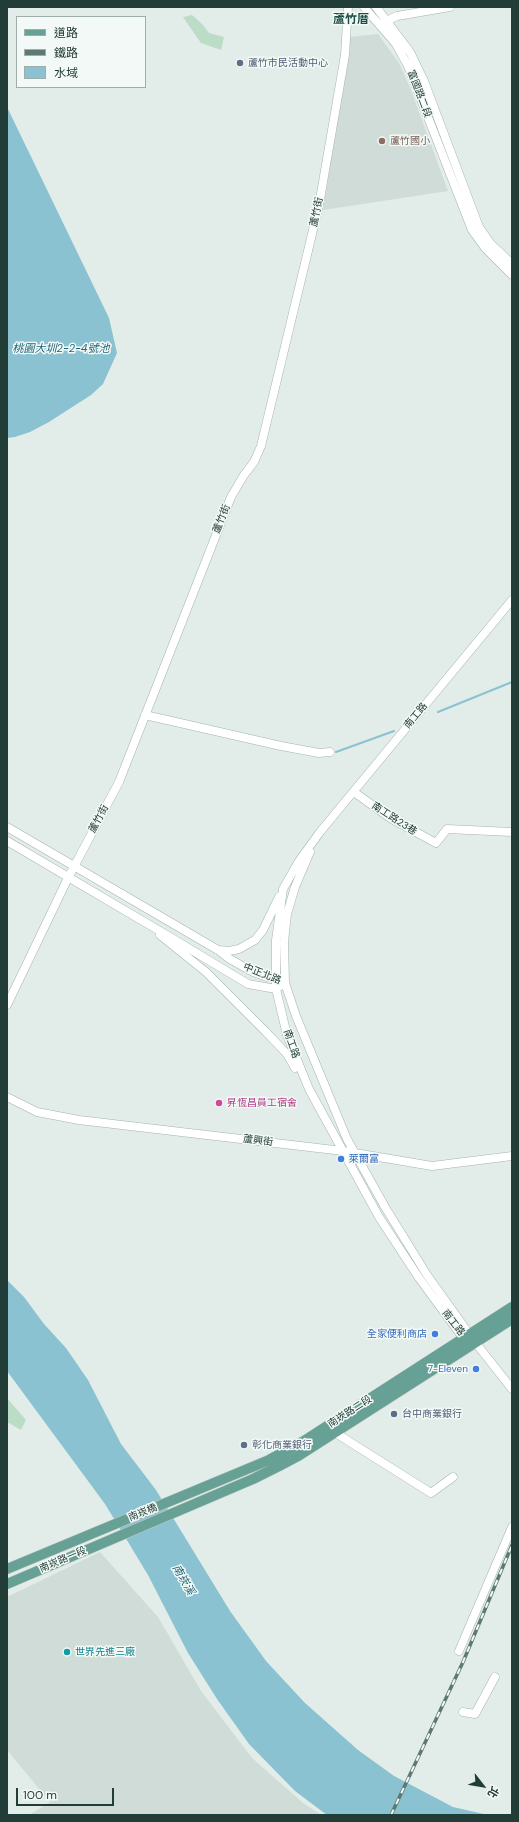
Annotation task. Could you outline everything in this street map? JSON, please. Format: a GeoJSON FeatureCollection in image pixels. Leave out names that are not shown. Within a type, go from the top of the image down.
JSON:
{"type":"FeatureCollection","features":[{"type":"Feature","properties":{"kind":"main road","name":"南崁路二段"},"geometry":{"type":"LineString","coordinates":[[184,1508],[253,1479],[298,1456],[512,1307]]}},
{"type":"Feature","properties":{"kind":"main road","name":"南崁路二段"},"geometry":{"type":"LineString","coordinates":[[178,1499],[269,1460],[304,1441],[469,1338],[512,1319]]}},
{"type":"Feature","properties":{"kind":"main road","name":"南崁橋"},"geometry":{"type":"LineString","coordinates":[[109,1526],[178,1499]]}},
{"type":"Feature","properties":{"kind":"main road","name":"南崁橋"},"geometry":{"type":"LineString","coordinates":[[118,1536],[184,1508]]}},
{"type":"Feature","properties":{"kind":"main road","name":"南崁路一段"},"geometry":{"type":"LineString","coordinates":[[7,1569],[109,1526]]}},
{"type":"Feature","properties":{"kind":"main road","name":"南崁路一段"},"geometry":{"type":"LineString","coordinates":[[7,1584],[118,1536]]}},
{"type":"Feature","properties":{"kind":"street","name":"蘆竹街"},"geometry":{"type":"LineString","coordinates":[[7,1005],[68,878],[119,782],[230,497],[254,462],[261,446],[319,205],[344,55],[348,7]]}},
{"type":"Feature","properties":{"kind":"street","name":"富國路二段"},"geometry":{"type":"LineString","coordinates":[[364,7],[396,44],[408,66],[460,189]]}},
{"type":"Feature","properties":{"kind":"street","name":"富國路二段"},"geometry":{"type":"LineString","coordinates":[[376,7],[410,52],[418,70],[460,189]]}},
{"type":"Feature","properties":{"kind":"street"},"geometry":{"type":"LineString","coordinates":[[380,25],[397,16],[450,7]]}},
{"type":"Feature","properties":{"kind":"street"},"geometry":{"type":"LineString","coordinates":[[460,189],[479,227],[491,244],[512,264]]}},
{"type":"Feature","properties":{"kind":"street"},"geometry":{"type":"LineString","coordinates":[[460,189],[472,230],[486,248],[512,276]]}},
{"type":"Feature","properties":{"kind":"street","name":"南工路"},"geometry":{"type":"LineString","coordinates":[[469,1338],[419,1278],[379,1217],[309,1088],[287,1035],[276,989],[276,940],[283,890],[299,861],[320,832],[512,600]]}},
{"type":"Feature","properties":{"kind":"street"},"geometry":{"type":"LineString","coordinates":[[145,715],[281,746],[319,753],[330,752]]}},
{"type":"Feature","properties":{"kind":"street","name":"南工路23巷"},"geometry":{"type":"LineString","coordinates":[[354,792],[390,818],[436,843],[447,829],[512,832]]}},
{"type":"Feature","properties":{"kind":"street","name":"中正北路"},"geometry":{"type":"LineString","coordinates":[[7,827],[218,950],[228,958],[253,972],[267,977],[277,978],[285,983],[276,989],[248,984],[170,936],[7,842]]}},
{"type":"Feature","properties":{"kind":"street","name":"南工路"},"geometry":{"type":"LineString","coordinates":[[320,832],[295,887],[287,914],[284,942],[285,983],[305,1040],[341,1125],[384,1207],[412,1253],[469,1338]]}},
{"type":"Feature","properties":{"kind":"street"},"geometry":{"type":"LineString","coordinates":[[218,950],[229,951],[239,949],[255,940],[263,930],[283,890]]}},
{"type":"Feature","properties":{"kind":"street"},"geometry":{"type":"LineString","coordinates":[[149,925],[206,972],[253,1018],[286,1054],[309,1088]]}},
{"type":"Feature","properties":{"kind":"street","name":"蘆興街"},"geometry":{"type":"LineString","coordinates":[[7,1097],[36,1112],[79,1120],[343,1151],[432,1166],[512,1156]]}},
{"type":"Feature","properties":{"kind":"street"},"geometry":{"type":"LineString","coordinates":[[469,1338],[512,1389]]}},
{"type":"Feature","properties":{"kind":"street"},"geometry":{"type":"LineString","coordinates":[[334,1432],[431,1493],[453,1477]]}},
{"type":"Feature","properties":{"kind":"street"},"geometry":{"type":"LineString","coordinates":[[459,1651],[512,1527]]}},
{"type":"Feature","properties":{"kind":"street"},"geometry":{"type":"LineString","coordinates":[[463,1712],[475,1714],[495,1677]]}},
{"type":"Feature","properties":{"kind":"shaded area","name":"蘆竹國小"},"geometry":{"type":"Polygon","coordinates":[[[378,34],[399,63],[411,90],[448,191],[323,210],[350,37],[378,34]]]}},
{"type":"Feature","properties":{"kind":"shaded area"},"geometry":{"type":"Polygon","coordinates":[[[100,1552],[158,1617],[201,1691],[252,1758],[303,1803],[321,1815],[29,1815],[50,1802],[7,1750],[7,1597],[100,1552]]]}},
{"type":"Feature","properties":{"kind":"green space"},"geometry":{"type":"Polygon","coordinates":[[[192,15],[209,33],[224,37],[221,50],[201,43],[183,17],[192,15]]]}},
{"type":"Feature","properties":{"kind":"green space"},"geometry":{"type":"Polygon","coordinates":[[[7,1398],[26,1420],[21,1430],[7,1422],[7,1398]]]}},
{"type":"Feature","properties":{"kind":"water","name":"桃園大圳2-2-4號池"},"geometry":{"type":"Polygon","coordinates":[[[7,107],[109,318],[117,353],[103,384],[91,395],[49,422],[30,432],[7,438],[7,107]]]}},
{"type":"Feature","properties":{"kind":"water","name":"南崁溪"},"geometry":{"type":"Polygon","coordinates":[[[7,1280],[24,1297],[44,1324],[66,1348],[88,1380],[121,1444],[156,1490],[230,1611],[266,1661],[305,1703],[358,1750],[394,1776],[453,1807],[488,1815],[327,1815],[295,1791],[249,1744],[217,1699],[188,1653],[148,1575],[105,1504],[7,1371],[7,1280]]]}},
{"type":"Feature","properties":{"kind":"waterway"},"geometry":{"type":"LineString","coordinates":[[438,712],[512,682]]}},
{"type":"Feature","properties":{"kind":"waterway"},"geometry":{"type":"LineString","coordinates":[[336,752],[394,731]]}},
{"type":"Feature","properties":{"kind":"railway"},"geometry":{"type":"LineString","coordinates":[[391,1815],[463,1662],[512,1545]]}},
{"type":"Feature","properties":{"kind":"place","name":"蘆竹市民活動中心"},"geometry":{"type":"Point","coordinates":[240,63]}},
{"type":"Feature","properties":{"kind":"place","name":"蘆竹國小"},"geometry":{"type":"Point","coordinates":[382,141]}},
{"type":"Feature","properties":{"kind":"place","name":"昇恆昌員工宿舍"},"geometry":{"type":"Point","coordinates":[219,1103]}},
{"type":"Feature","properties":{"kind":"place","name":"萊爾富"},"geometry":{"type":"Point","coordinates":[341,1159]}},
{"type":"Feature","properties":{"kind":"place","name":"全家便利商店"},"geometry":{"type":"Point","coordinates":[435,1334]}},
{"type":"Feature","properties":{"kind":"place","name":"7-Eleven"},"geometry":{"type":"Point","coordinates":[476,1369]}},
{"type":"Feature","properties":{"kind":"place","name":"台中商業銀行"},"geometry":{"type":"Point","coordinates":[394,1414]}},
{"type":"Feature","properties":{"kind":"place","name":"彰化商業銀行"},"geometry":{"type":"Point","coordinates":[244,1445]}},
{"type":"Feature","properties":{"kind":"place","name":"世界先進三廠"},"geometry":{"type":"Point","coordinates":[67,1652]}},
{"type":"Feature","properties":{"kind":"district","name":"蘆竹厝"},"geometry":{"type":"Point","coordinates":[351,20]}}]}
